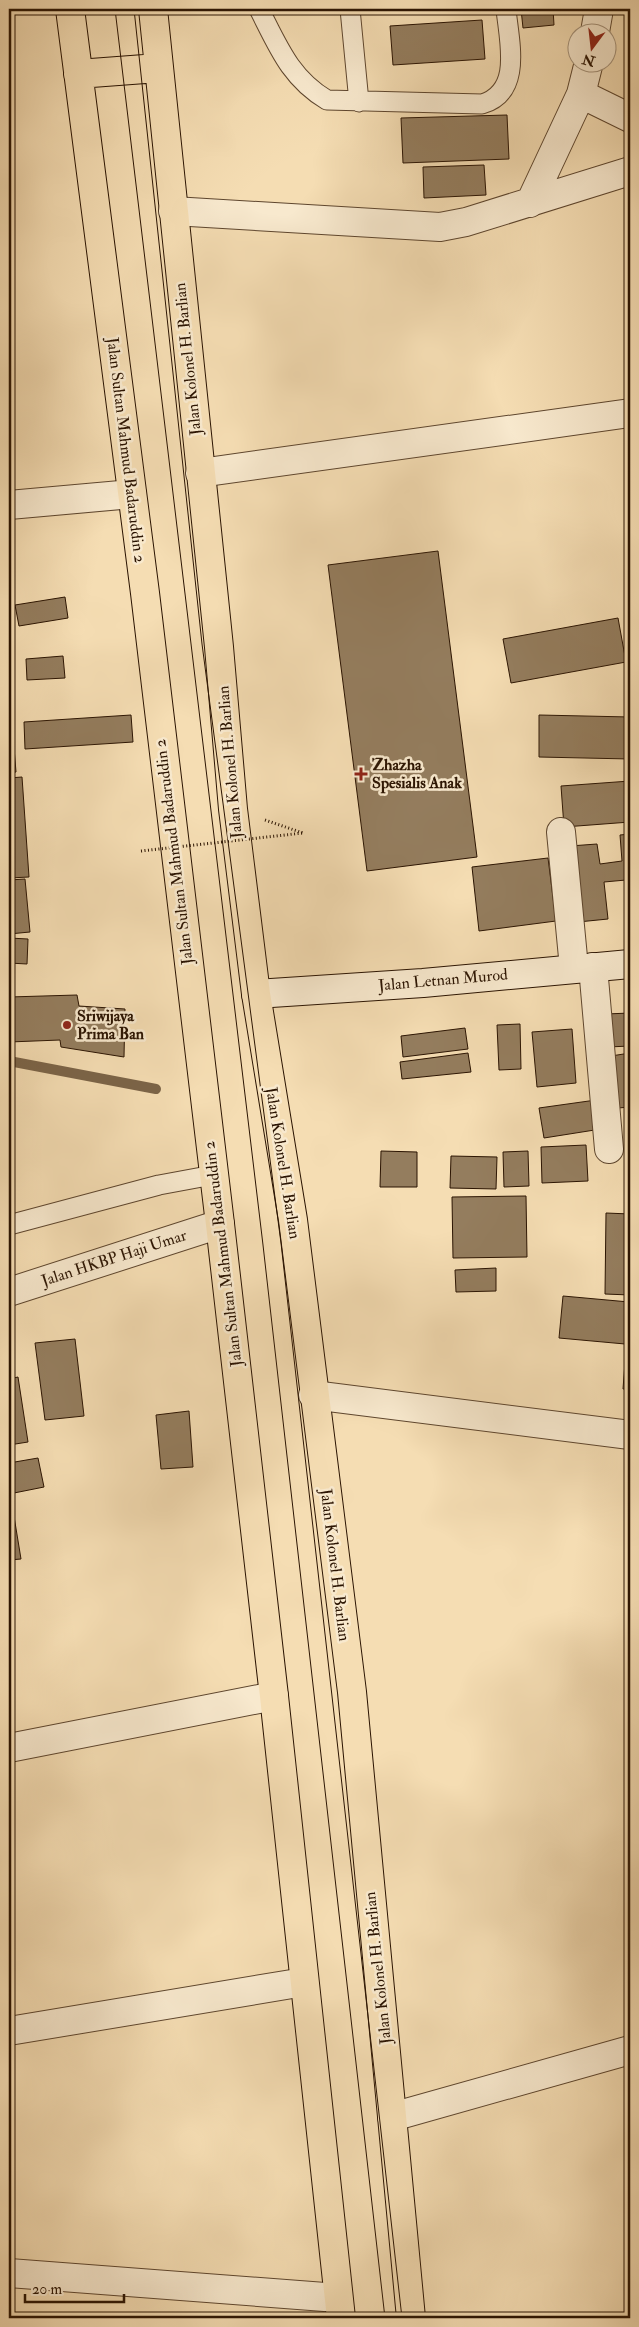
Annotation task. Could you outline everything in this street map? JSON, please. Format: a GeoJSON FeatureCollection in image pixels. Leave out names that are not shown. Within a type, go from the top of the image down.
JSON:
{"type":"FeatureCollection","features":[{"type":"Feature","properties":{"kind":"highway","name":"Jalan Sultan Mahmud Badaruddin 2"},"geometry":{"type":"LineString","coordinates":[[70,9],[132,494],[220,1224],[274,1696]]}},
{"type":"Feature","properties":{"kind":"highway","name":"Jalan Kolonel H. Barlian"},"geometry":{"type":"LineString","coordinates":[[153,9],[219,647],[233,809],[256,994],[293,1220],[313,1395],[352,1692],[411,2318]]}},
{"type":"Feature","properties":{"kind":"highway"},"geometry":{"type":"LineString","coordinates":[[78,74],[158,68]]}},
{"type":"Feature","properties":{"kind":"highway"},"geometry":{"type":"LineString","coordinates":[[274,1696],[339,2308]]}},
{"type":"Feature","properties":{"kind":"street"},"geometry":{"type":"LineString","coordinates":[[597,22],[599,9]]}},
{"type":"Feature","properties":{"kind":"street"},"geometry":{"type":"LineString","coordinates":[[530,203],[581,94],[586,72]]}},
{"type":"Feature","properties":{"kind":"street"},"geometry":{"type":"LineString","coordinates":[[581,94],[630,118]]}},
{"type":"Feature","properties":{"kind":"street"},"geometry":{"type":"LineString","coordinates":[[173,211],[440,227],[466,222],[630,171]]}},
{"type":"Feature","properties":{"kind":"street"},"geometry":{"type":"LineString","coordinates":[[200,473],[630,413]]}},
{"type":"Feature","properties":{"kind":"street"},"geometry":{"type":"LineString","coordinates":[[9,505],[132,494]]}},
{"type":"Feature","properties":{"kind":"street"},"geometry":{"type":"LineString","coordinates":[[561,832],[584,967],[609,1149]]}},
{"type":"Feature","properties":{"kind":"street","name":"Jalan Letnan Murod"},"geometry":{"type":"LineString","coordinates":[[256,994],[630,964]]}},
{"type":"Feature","properties":{"kind":"street","name":"Jalan HKBP Haji Umar"},"geometry":{"type":"LineString","coordinates":[[9,1292],[220,1224]]}},
{"type":"Feature","properties":{"kind":"street"},"geometry":{"type":"LineString","coordinates":[[313,1395],[630,1436]]}},
{"type":"Feature","properties":{"kind":"street"},"geometry":{"type":"LineString","coordinates":[[9,1748],[274,1696]]}},
{"type":"Feature","properties":{"kind":"street"},"geometry":{"type":"LineString","coordinates":[[9,2031],[304,1982]]}},
{"type":"Feature","properties":{"kind":"street"},"geometry":{"type":"LineString","coordinates":[[392,2117],[630,2050]]}},
{"type":"Feature","properties":{"kind":"street"},"geometry":{"type":"LineString","coordinates":[[9,2274],[339,2308]]}},
{"type":"Feature","properties":{"kind":"lane"},"geometry":{"type":"LineString","coordinates":[[259,9],[286,61],[308,89],[327,100],[482,104],[499,94],[510,75],[506,9]]}},
{"type":"Feature","properties":{"kind":"lane"},"geometry":{"type":"LineString","coordinates":[[350,9],[359,102]]}},
{"type":"Feature","properties":{"kind":"lane"},"geometry":{"type":"LineString","coordinates":[[9,1225],[159,1185],[213,1176]]}},
{"type":"Feature","properties":{"kind":"path"},"geometry":{"type":"LineString","coordinates":[[141,851],[304,833],[233,809]]}},
{"type":"Feature","properties":{"kind":"building"},"geometry":{"type":"Polygon","coordinates":[[[390,9],[426,9],[390,11],[390,9]]]}},
{"type":"Feature","properties":{"kind":"building"},"geometry":{"type":"Polygon","coordinates":[[[521,9],[553,9],[554,25],[523,28],[521,9]]]}},
{"type":"Feature","properties":{"kind":"building"},"geometry":{"type":"Polygon","coordinates":[[[482,20],[485,59],[393,65],[390,26],[482,20]]]}},
{"type":"Feature","properties":{"kind":"building"},"geometry":{"type":"Polygon","coordinates":[[[507,115],[509,159],[403,163],[401,118],[507,115]]]}},
{"type":"Feature","properties":{"kind":"building"},"geometry":{"type":"Polygon","coordinates":[[[484,165],[486,195],[424,198],[423,167],[484,165]]]}},
{"type":"Feature","properties":{"kind":"building"},"geometry":{"type":"Polygon","coordinates":[[[438,551],[477,857],[367,871],[328,565],[438,551]]]}},
{"type":"Feature","properties":{"kind":"building"},"geometry":{"type":"Polygon","coordinates":[[[65,597],[68,618],[19,626],[15,605],[65,597]]]}},
{"type":"Feature","properties":{"kind":"building"},"geometry":{"type":"Polygon","coordinates":[[[618,618],[626,662],[511,683],[503,639],[618,618]]]}},
{"type":"Feature","properties":{"kind":"building"},"geometry":{"type":"Polygon","coordinates":[[[63,656],[65,678],[27,680],[26,659],[63,656]]]}},
{"type":"Feature","properties":{"kind":"building"},"geometry":{"type":"Polygon","coordinates":[[[131,715],[133,742],[25,749],[24,722],[131,715]]]}},
{"type":"Feature","properties":{"kind":"building"},"geometry":{"type":"Polygon","coordinates":[[[539,715],[630,717],[630,759],[539,757],[539,715]]]}},
{"type":"Feature","properties":{"kind":"building"},"geometry":{"type":"Polygon","coordinates":[[[9,723],[12,723],[16,772],[9,773],[9,723]]]}},
{"type":"Feature","properties":{"kind":"building"},"geometry":{"type":"Polygon","coordinates":[[[22,777],[29,877],[9,878],[9,778],[22,777]]]}},
{"type":"Feature","properties":{"kind":"building"},"geometry":{"type":"Polygon","coordinates":[[[630,781],[630,822],[564,827],[561,786],[630,781]]]}},
{"type":"Feature","properties":{"kind":"building"},"geometry":{"type":"Polygon","coordinates":[[[630,834],[630,917],[626,880],[604,882],[608,919],[578,922],[570,846],[597,844],[600,864],[622,861],[620,835],[630,834]]]}},
{"type":"Feature","properties":{"kind":"building"},"geometry":{"type":"Polygon","coordinates":[[[548,858],[556,921],[479,931],[472,867],[548,858]]]}},
{"type":"Feature","properties":{"kind":"building"},"geometry":{"type":"Polygon","coordinates":[[[25,879],[30,932],[9,934],[9,880],[25,879]]]}},
{"type":"Feature","properties":{"kind":"building"},"geometry":{"type":"Polygon","coordinates":[[[9,938],[28,939],[27,964],[9,963],[9,938]]]}},
{"type":"Feature","properties":{"kind":"building","name":"Sriwijaya Prima Ban"},"geometry":{"type":"Polygon","coordinates":[[[77,995],[79,1006],[125,1009],[124,1057],[61,1047],[60,1040],[9,1042],[9,997],[77,995]]]}},
{"type":"Feature","properties":{"kind":"building"},"geometry":{"type":"Polygon","coordinates":[[[630,1013],[630,1046],[608,1047],[606,1014],[630,1013]]]}},
{"type":"Feature","properties":{"kind":"building"},"geometry":{"type":"Polygon","coordinates":[[[520,1024],[521,1069],[499,1070],[497,1025],[520,1024]]]}},
{"type":"Feature","properties":{"kind":"building"},"geometry":{"type":"Polygon","coordinates":[[[465,1028],[468,1049],[403,1057],[401,1036],[465,1028]]]}},
{"type":"Feature","properties":{"kind":"building"},"geometry":{"type":"Polygon","coordinates":[[[572,1029],[576,1083],[537,1087],[532,1032],[572,1029]]]}},
{"type":"Feature","properties":{"kind":"building"},"geometry":{"type":"Polygon","coordinates":[[[468,1053],[471,1072],[402,1079],[400,1062],[468,1053]]]}},
{"type":"Feature","properties":{"kind":"building"},"geometry":{"type":"Polygon","coordinates":[[[630,1053],[630,1107],[618,1108],[611,1056],[630,1053]]]}},
{"type":"Feature","properties":{"kind":"building"},"geometry":{"type":"Polygon","coordinates":[[[596,1100],[601,1129],[544,1138],[539,1108],[596,1100]]]}},
{"type":"Feature","properties":{"kind":"building"},"geometry":{"type":"Polygon","coordinates":[[[586,1145],[588,1181],[542,1183],[541,1147],[586,1145]]]}},
{"type":"Feature","properties":{"kind":"building"},"geometry":{"type":"Polygon","coordinates":[[[381,1151],[417,1152],[417,1187],[380,1187],[381,1151]]]}},
{"type":"Feature","properties":{"kind":"building"},"geometry":{"type":"Polygon","coordinates":[[[528,1151],[529,1186],[504,1187],[503,1152],[528,1151]]]}},
{"type":"Feature","properties":{"kind":"building"},"geometry":{"type":"Polygon","coordinates":[[[451,1156],[497,1157],[496,1189],[450,1188],[451,1156]]]}},
{"type":"Feature","properties":{"kind":"building"},"geometry":{"type":"Polygon","coordinates":[[[526,1196],[527,1257],[453,1258],[452,1197],[526,1196]]]}},
{"type":"Feature","properties":{"kind":"building"},"geometry":{"type":"Polygon","coordinates":[[[606,1213],[630,1214],[630,1295],[605,1294],[606,1213]]]}},
{"type":"Feature","properties":{"kind":"building"},"geometry":{"type":"Polygon","coordinates":[[[496,1268],[496,1291],[456,1292],[455,1270],[496,1268]]]}},
{"type":"Feature","properties":{"kind":"building"},"geometry":{"type":"Polygon","coordinates":[[[563,1296],[629,1302],[625,1344],[559,1338],[563,1296]]]}},
{"type":"Feature","properties":{"kind":"building"},"geometry":{"type":"Polygon","coordinates":[[[75,1339],[84,1416],[45,1420],[35,1343],[75,1339]]]}},
{"type":"Feature","properties":{"kind":"building"},"geometry":{"type":"Polygon","coordinates":[[[626,1349],[630,1350],[630,1389],[623,1389],[626,1349]]]}},
{"type":"Feature","properties":{"kind":"building"},"geometry":{"type":"Polygon","coordinates":[[[18,1377],[28,1442],[9,1445],[9,1379],[18,1377]]]}},
{"type":"Feature","properties":{"kind":"building"},"geometry":{"type":"Polygon","coordinates":[[[189,1411],[193,1467],[161,1469],[156,1415],[189,1411]]]}},
{"type":"Feature","properties":{"kind":"building"},"geometry":{"type":"Polygon","coordinates":[[[38,1458],[44,1487],[9,1494],[9,1463],[38,1458]]]}},
{"type":"Feature","properties":{"kind":"building"},"geometry":{"type":"Polygon","coordinates":[[[12,1504],[21,1559],[9,1560],[9,1505],[12,1504]]]}},
{"type":"Feature","properties":{"kind":"waterway"},"geometry":{"type":"LineString","coordinates":[[9,1061],[156,1089]]}},
{"type":"Feature","properties":{"kind":"tram line"},"geometry":{"type":"LineString","coordinates":[[115,9],[263,1245],[385,2318]]}},
{"type":"Feature","properties":{"kind":"tram line"},"geometry":{"type":"LineString","coordinates":[[134,9],[202,644],[281,1243],[402,2318]]}},
{"type":"Feature","properties":{"kind":"place","name":"Zhazha Spesialis Anak"},"geometry":{"type":"Point","coordinates":[361,774]}},
{"type":"Feature","properties":{"kind":"place","name":"Sriwijaya Prima Ban"},"geometry":{"type":"Point","coordinates":[67,1025]}}]}
